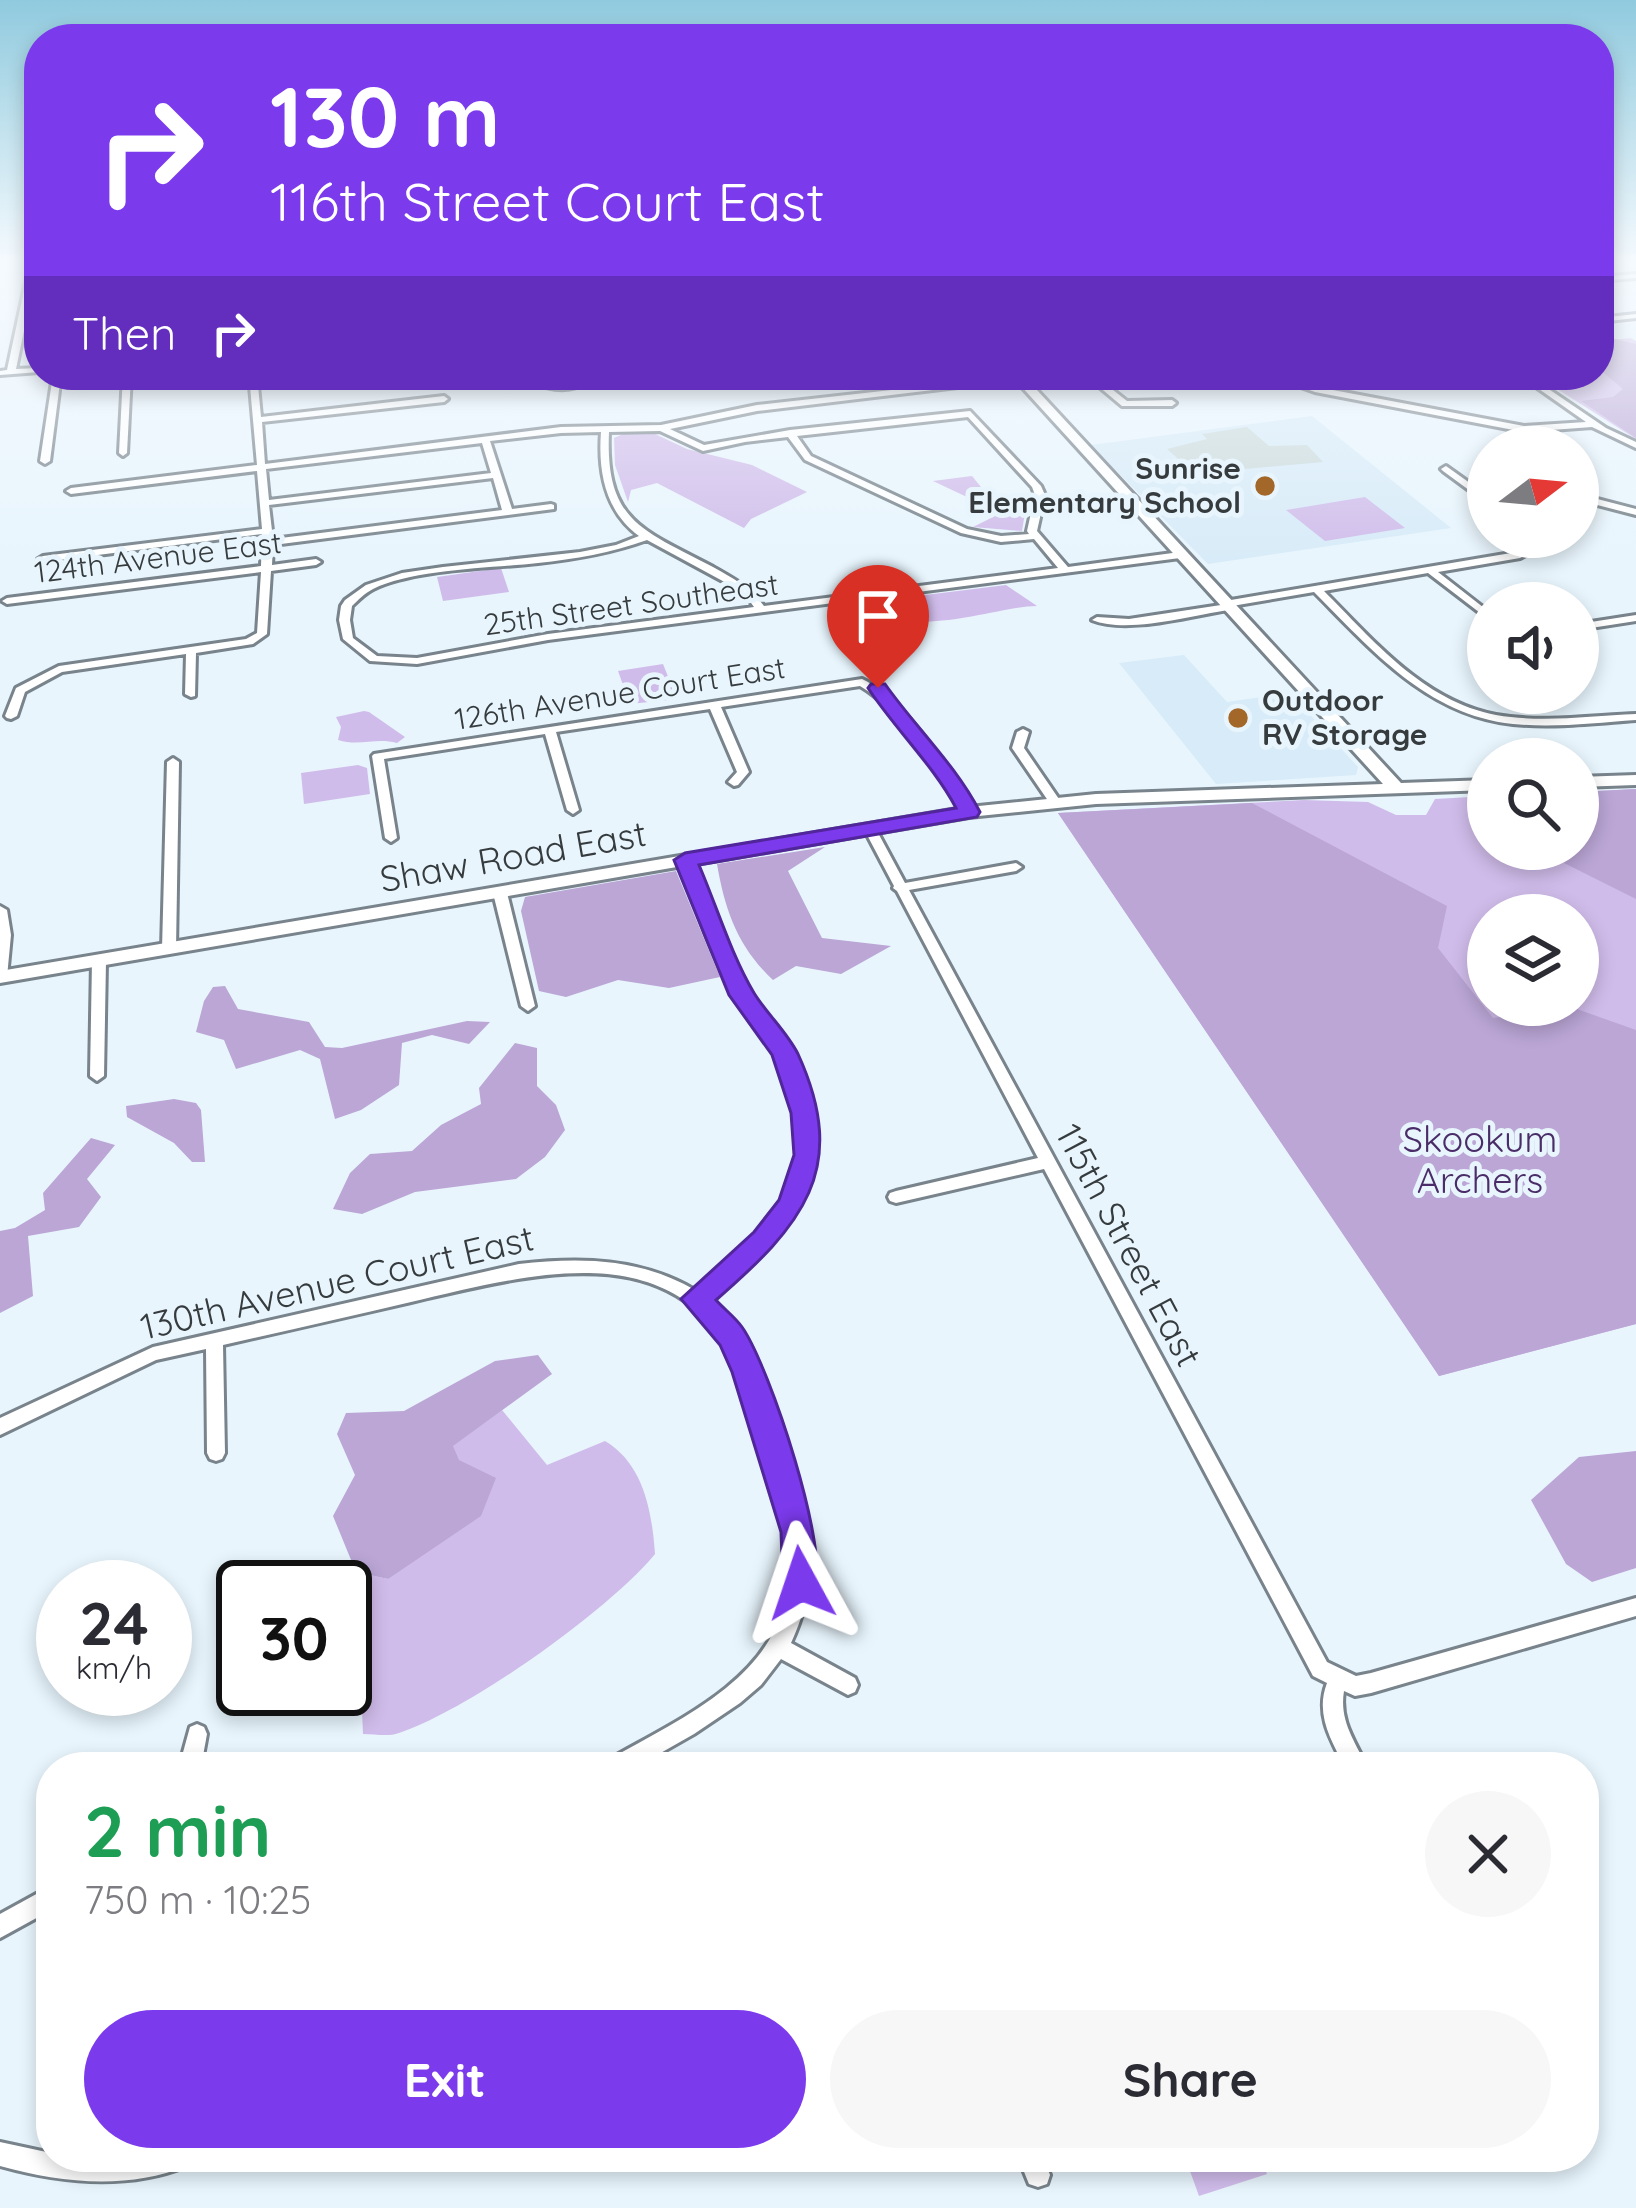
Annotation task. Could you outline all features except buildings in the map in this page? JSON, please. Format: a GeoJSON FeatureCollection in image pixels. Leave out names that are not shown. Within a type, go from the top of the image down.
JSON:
{"type":"FeatureCollection","features":[{"type":"Feature","properties":{"kind":"main road"},"geometry":{"type":"LineString","coordinates":[[1031,390],[1396,788]]}},
{"type":"Feature","properties":{"kind":"main road"},"geometry":{"type":"LineString","coordinates":[[1599,781],[1636,780]]}},
{"type":"Feature","properties":{"kind":"main road","name":"Shaw Road East"},"geometry":{"type":"LineString","coordinates":[[0,977],[969,812],[1055,802],[1467,785]]}},
{"type":"Feature","properties":{"kind":"street"},"geometry":{"type":"LineString","coordinates":[[45,461],[55,390]]}},
{"type":"Feature","properties":{"kind":"street"},"geometry":{"type":"LineString","coordinates":[[123,453],[126,390]]}},
{"type":"Feature","properties":{"kind":"street"},"geometry":{"type":"LineString","coordinates":[[11,716],[20,690],[46,673],[191,651],[257,638],[263,631],[268,537],[254,390]]}},
{"type":"Feature","properties":{"kind":"street"},"geometry":{"type":"LineString","coordinates":[[71,491],[525,434],[661,428],[765,407],[909,390]]}},
{"type":"Feature","properties":{"kind":"street"},"geometry":{"type":"LineString","coordinates":[[1108,390],[1125,404],[1172,403]]}},
{"type":"Feature","properties":{"kind":"street"},"geometry":{"type":"LineString","coordinates":[[1320,390],[1534,430],[1594,424]]}},
{"type":"Feature","properties":{"kind":"street"},"geometry":{"type":"LineString","coordinates":[[1545,390],[1594,424],[1636,445]]}},
{"type":"Feature","properties":{"kind":"street"},"geometry":{"type":"LineString","coordinates":[[1423,410],[1432,396]]}},
{"type":"Feature","properties":{"kind":"street"},"geometry":{"type":"LineString","coordinates":[[257,420],[444,399]]}},
{"type":"Feature","properties":{"kind":"street"},"geometry":{"type":"LineString","coordinates":[[661,428],[703,448],[790,433],[970,414],[1036,486],[1040,495],[1030,524],[1066,571]]}},
{"type":"Feature","properties":{"kind":"street"},"geometry":{"type":"LineString","coordinates":[[605,430],[603,462],[627,523],[747,590],[762,610]]}},
{"type":"Feature","properties":{"kind":"street"},"geometry":{"type":"LineString","coordinates":[[790,433],[808,458],[964,531],[1001,539],[1035,536]]}},
{"type":"Feature","properties":{"kind":"street"},"geometry":{"type":"LineString","coordinates":[[485,439],[508,513]]}},
{"type":"Feature","properties":{"kind":"street"},"geometry":{"type":"LineString","coordinates":[[1446,469],[1467,484]]}},
{"type":"Feature","properties":{"kind":"street"},"geometry":{"type":"LineString","coordinates":[[264,503],[495,475]]}},
{"type":"Feature","properties":{"kind":"street"},"geometry":{"type":"LineString","coordinates":[[1599,502],[1636,512]]}},
{"type":"Feature","properties":{"kind":"street"},"geometry":{"type":"LineString","coordinates":[[43,559],[551,507]]}},
{"type":"Feature","properties":{"kind":"street","name":"25th Street Southeast"},"geometry":{"type":"LineString","coordinates":[[647,536],[591,552],[397,579],[361,592],[346,607],[347,639],[374,658],[422,660],[548,637],[1180,555]]}},
{"type":"Feature","properties":{"kind":"street"},"geometry":{"type":"LineString","coordinates":[[1096,620],[1130,622],[1503,558]]}},
{"type":"Feature","properties":{"kind":"street","name":"124th Avenue East"},"geometry":{"type":"LineString","coordinates":[[7,601],[316,562]]}},
{"type":"Feature","properties":{"kind":"street"},"geometry":{"type":"LineString","coordinates":[[1431,571],[1467,599]]}},
{"type":"Feature","properties":{"kind":"street"},"geometry":{"type":"LineString","coordinates":[[1316,590],[1425,691],[1463,710],[1514,720],[1636,717]]}},
{"type":"Feature","properties":{"kind":"street"},"geometry":{"type":"LineString","coordinates":[[1599,624],[1636,618]]}},
{"type":"Feature","properties":{"kind":"street"},"geometry":{"type":"LineString","coordinates":[[191,651],[191,694]]}},
{"type":"Feature","properties":{"kind":"street","name":"126th Avenue Court East"},"geometry":{"type":"LineString","coordinates":[[391,838],[378,755],[869,684],[878,688],[909,734],[939,762],[969,812]]}},
{"type":"Feature","properties":{"kind":"street"},"geometry":{"type":"LineString","coordinates":[[714,704],[743,772],[734,782]]}},
{"type":"Feature","properties":{"kind":"street"},"geometry":{"type":"LineString","coordinates":[[549,729],[573,810]]}},
{"type":"Feature","properties":{"kind":"street"},"geometry":{"type":"LineString","coordinates":[[1023,732],[1018,748],[1055,802]]}},
{"type":"Feature","properties":{"kind":"street"},"geometry":{"type":"LineString","coordinates":[[169,949],[173,762]]}},
{"type":"Feature","properties":{"kind":"street","name":"115th Street East"},"geometry":{"type":"LineString","coordinates":[[871,831],[1311,1656],[1319,1669],[1338,1682]]}},
{"type":"Feature","properties":{"kind":"street"},"geometry":{"type":"LineString","coordinates":[[640,1752],[737,1693],[778,1647],[801,1583],[799,1532],[738,1348],[696,1299],[765,1240],[785,1216],[804,1178],[808,1135],[800,1089],[784,1053],[742,995],[685,860]]}},
{"type":"Feature","properties":{"kind":"street"},"geometry":{"type":"LineString","coordinates":[[899,888],[1016,867]]}},
{"type":"Feature","properties":{"kind":"street"},"geometry":{"type":"LineString","coordinates":[[500,893],[528,1006]]}},
{"type":"Feature","properties":{"kind":"street"},"geometry":{"type":"LineString","coordinates":[[0,910],[4,935],[0,977]]}},
{"type":"Feature","properties":{"kind":"street"},"geometry":{"type":"LineString","coordinates":[[97,1076],[99,962]]}},
{"type":"Feature","properties":{"kind":"street"},"geometry":{"type":"LineString","coordinates":[[896,1197],[1047,1162]]}},
{"type":"Feature","properties":{"kind":"street","name":"130th Avenue Court East"},"geometry":{"type":"LineString","coordinates":[[0,1427],[140,1360],[499,1275],[569,1264],[637,1270],[696,1299]]}},
{"type":"Feature","properties":{"kind":"street"},"geometry":{"type":"LineString","coordinates":[[214,1339],[217,1453]]}},
{"type":"Feature","properties":{"kind":"street"},"geometry":{"type":"LineString","coordinates":[[1349,1752],[1332,1717],[1330,1698],[1338,1682],[1354,1686],[1388,1680],[1636,1607]]}},
{"type":"Feature","properties":{"kind":"street"},"geometry":{"type":"LineString","coordinates":[[778,1647],[848,1685]]}},
{"type":"Feature","properties":{"kind":"street"},"geometry":{"type":"LineString","coordinates":[[193,1752],[197,1734]]}},
{"type":"Feature","properties":{"kind":"street"},"geometry":{"type":"LineString","coordinates":[[0,1927],[36,1906]]}},
{"type":"Feature","properties":{"kind":"street"},"geometry":{"type":"LineString","coordinates":[[0,2155],[36,2162]]}},
{"type":"Feature","properties":{"kind":"shaded area","name":"Sunrise Elementary School"},"geometry":{"type":"Polygon","coordinates":[[[1312,416],[1451,528],[1208,564],[1091,445],[1312,416]]]}},
{"type":"Feature","properties":{"kind":"shaded area","name":"Outdoor RV Storage"},"geometry":{"type":"Polygon","coordinates":[[[1184,655],[1227,702],[1290,693],[1358,767],[1356,775],[1216,784],[1119,663],[1184,655]]]}},
{"type":"Feature","properties":{"kind":"green space"},"geometry":{"type":"Polygon","coordinates":[[[1614,361],[1636,361],[1636,439],[1559,390],[1614,390],[1614,361]]]}},
{"type":"Feature","properties":{"kind":"green space"},"geometry":{"type":"Polygon","coordinates":[[[1614,361],[1636,361],[1636,438],[1581,401],[1613,397],[1623,389],[1614,382],[1614,361]]]}},
{"type":"Feature","properties":{"kind":"green space"},"geometry":{"type":"Polygon","coordinates":[[[655,434],[687,449],[752,465],[807,492],[751,519],[744,528],[657,483],[631,490],[628,502],[615,465],[614,438],[655,434]]]}},
{"type":"Feature","properties":{"kind":"green space"},"geometry":{"type":"Polygon","coordinates":[[[972,476],[994,503],[1026,507],[1022,531],[973,527],[1001,513],[933,481],[972,476]]]}},
{"type":"Feature","properties":{"kind":"green space"},"geometry":{"type":"Polygon","coordinates":[[[1365,497],[1405,528],[1325,541],[1286,510],[1365,497]]]}},
{"type":"Feature","properties":{"kind":"green space"},"geometry":{"type":"Polygon","coordinates":[[[501,568],[509,592],[443,601],[437,577],[501,568]]]}},
{"type":"Feature","properties":{"kind":"green space"},"geometry":{"type":"Polygon","coordinates":[[[1006,585],[1037,606],[912,621],[882,606],[885,600],[1006,585]]]}},
{"type":"Feature","properties":{"kind":"green space"},"geometry":{"type":"Polygon","coordinates":[[[663,664],[677,699],[630,704],[618,671],[663,664]]]}},
{"type":"Feature","properties":{"kind":"green space"},"geometry":{"type":"Polygon","coordinates":[[[364,711],[405,737],[397,743],[338,740],[341,727],[336,717],[364,711]]]}},
{"type":"Feature","properties":{"kind":"green space"},"geometry":{"type":"Polygon","coordinates":[[[358,765],[367,768],[370,794],[304,804],[301,773],[358,765]]]}},
{"type":"Feature","properties":{"kind":"green space","name":"Skookum Archers"},"geometry":{"type":"Polygon","coordinates":[[[1636,789],[1636,1324],[1439,1376],[1058,813],[1304,800],[1368,802],[1396,815],[1426,815],[1435,799],[1467,797],[1467,870],[1599,870],[1599,791],[1636,789]]]}},
{"type":"Feature","properties":{"kind":"green space"},"geometry":{"type":"Polygon","coordinates":[[[1636,789],[1636,899],[1578,870],[1599,870],[1599,791],[1636,789]]]}},
{"type":"Feature","properties":{"kind":"green space","name":"Skookum Archers"},"geometry":{"type":"Polygon","coordinates":[[[1252,803],[1447,906],[1438,948],[1467,985],[1467,1026],[1599,1026],[1599,1017],[1636,1030],[1636,1324],[1439,1376],[1058,813],[1252,803]]]}},
{"type":"Feature","properties":{"kind":"green space"},"geometry":{"type":"Polygon","coordinates":[[[825,847],[788,871],[822,938],[891,946],[841,974],[796,966],[773,980],[735,927],[717,864],[825,847]]]}},
{"type":"Feature","properties":{"kind":"green space"},"geometry":{"type":"Polygon","coordinates":[[[676,871],[720,977],[669,988],[618,980],[566,997],[539,991],[521,911],[525,897],[676,871]]]}},
{"type":"Feature","properties":{"kind":"green space"},"geometry":{"type":"Polygon","coordinates":[[[225,986],[238,1009],[309,1022],[325,1047],[342,1048],[467,1021],[490,1022],[469,1044],[432,1035],[402,1043],[399,1085],[361,1110],[335,1119],[320,1059],[300,1050],[236,1069],[224,1040],[196,1032],[204,1001],[213,987],[225,986]]]}},
{"type":"Feature","properties":{"kind":"green space"},"geometry":{"type":"Polygon","coordinates":[[[515,1043],[537,1048],[537,1086],[556,1105],[565,1130],[545,1157],[516,1179],[415,1192],[362,1214],[333,1209],[350,1173],[370,1154],[412,1151],[441,1125],[481,1104],[479,1088],[515,1043]]]}},
{"type":"Feature","properties":{"kind":"green space"},"geometry":{"type":"Polygon","coordinates":[[[174,1099],[196,1103],[201,1110],[205,1162],[192,1162],[174,1143],[127,1117],[126,1106],[174,1099]]]}},
{"type":"Feature","properties":{"kind":"green space"},"geometry":{"type":"Polygon","coordinates":[[[91,1138],[115,1145],[87,1179],[101,1197],[79,1227],[28,1236],[33,1296],[0,1313],[0,1231],[15,1228],[45,1210],[43,1193],[91,1138]]]}},
{"type":"Feature","properties":{"kind":"green space"},"geometry":{"type":"Polygon","coordinates":[[[538,1355],[552,1374],[453,1446],[459,1460],[496,1478],[481,1516],[388,1579],[372,1576],[372,1560],[351,1560],[333,1516],[355,1475],[337,1434],[346,1413],[404,1411],[495,1361],[538,1355]]]}},
{"type":"Feature","properties":{"kind":"green space"},"geometry":{"type":"Polygon","coordinates":[[[502,1410],[547,1465],[605,1441],[637,1476],[655,1554],[572,1629],[499,1681],[399,1733],[363,1734],[362,1716],[372,1716],[372,1576],[388,1579],[458,1460],[452,1446],[502,1410]]]}},
{"type":"Feature","properties":{"kind":"green space"},"geometry":{"type":"Polygon","coordinates":[[[1636,1451],[1636,1568],[1592,1582],[1566,1564],[1531,1500],[1579,1457],[1636,1451]]]}},
{"type":"Feature","properties":{"kind":"green space"},"geometry":{"type":"Polygon","coordinates":[[[1190,2172],[1267,2174],[1199,2196],[1190,2172]]]}},
{"type":"Feature","properties":{"kind":"place","name":"Sunrise Elementary School"},"geometry":{"type":"Point","coordinates":[1265,486]}},
{"type":"Feature","properties":{"kind":"place","name":"Outdoor RV Storage"},"geometry":{"type":"Point","coordinates":[1238,718]}},
{"type":"Feature","properties":{"kind":"route"},"geometry":{"type":"LineString","coordinates":[[801,1583],[799,1532],[748,1372],[731,1337],[696,1299],[765,1240],[785,1216],[804,1178],[808,1155],[805,1113],[784,1053],[742,995],[685,860],[969,812],[951,778],[909,734],[878,688]]}}]}
